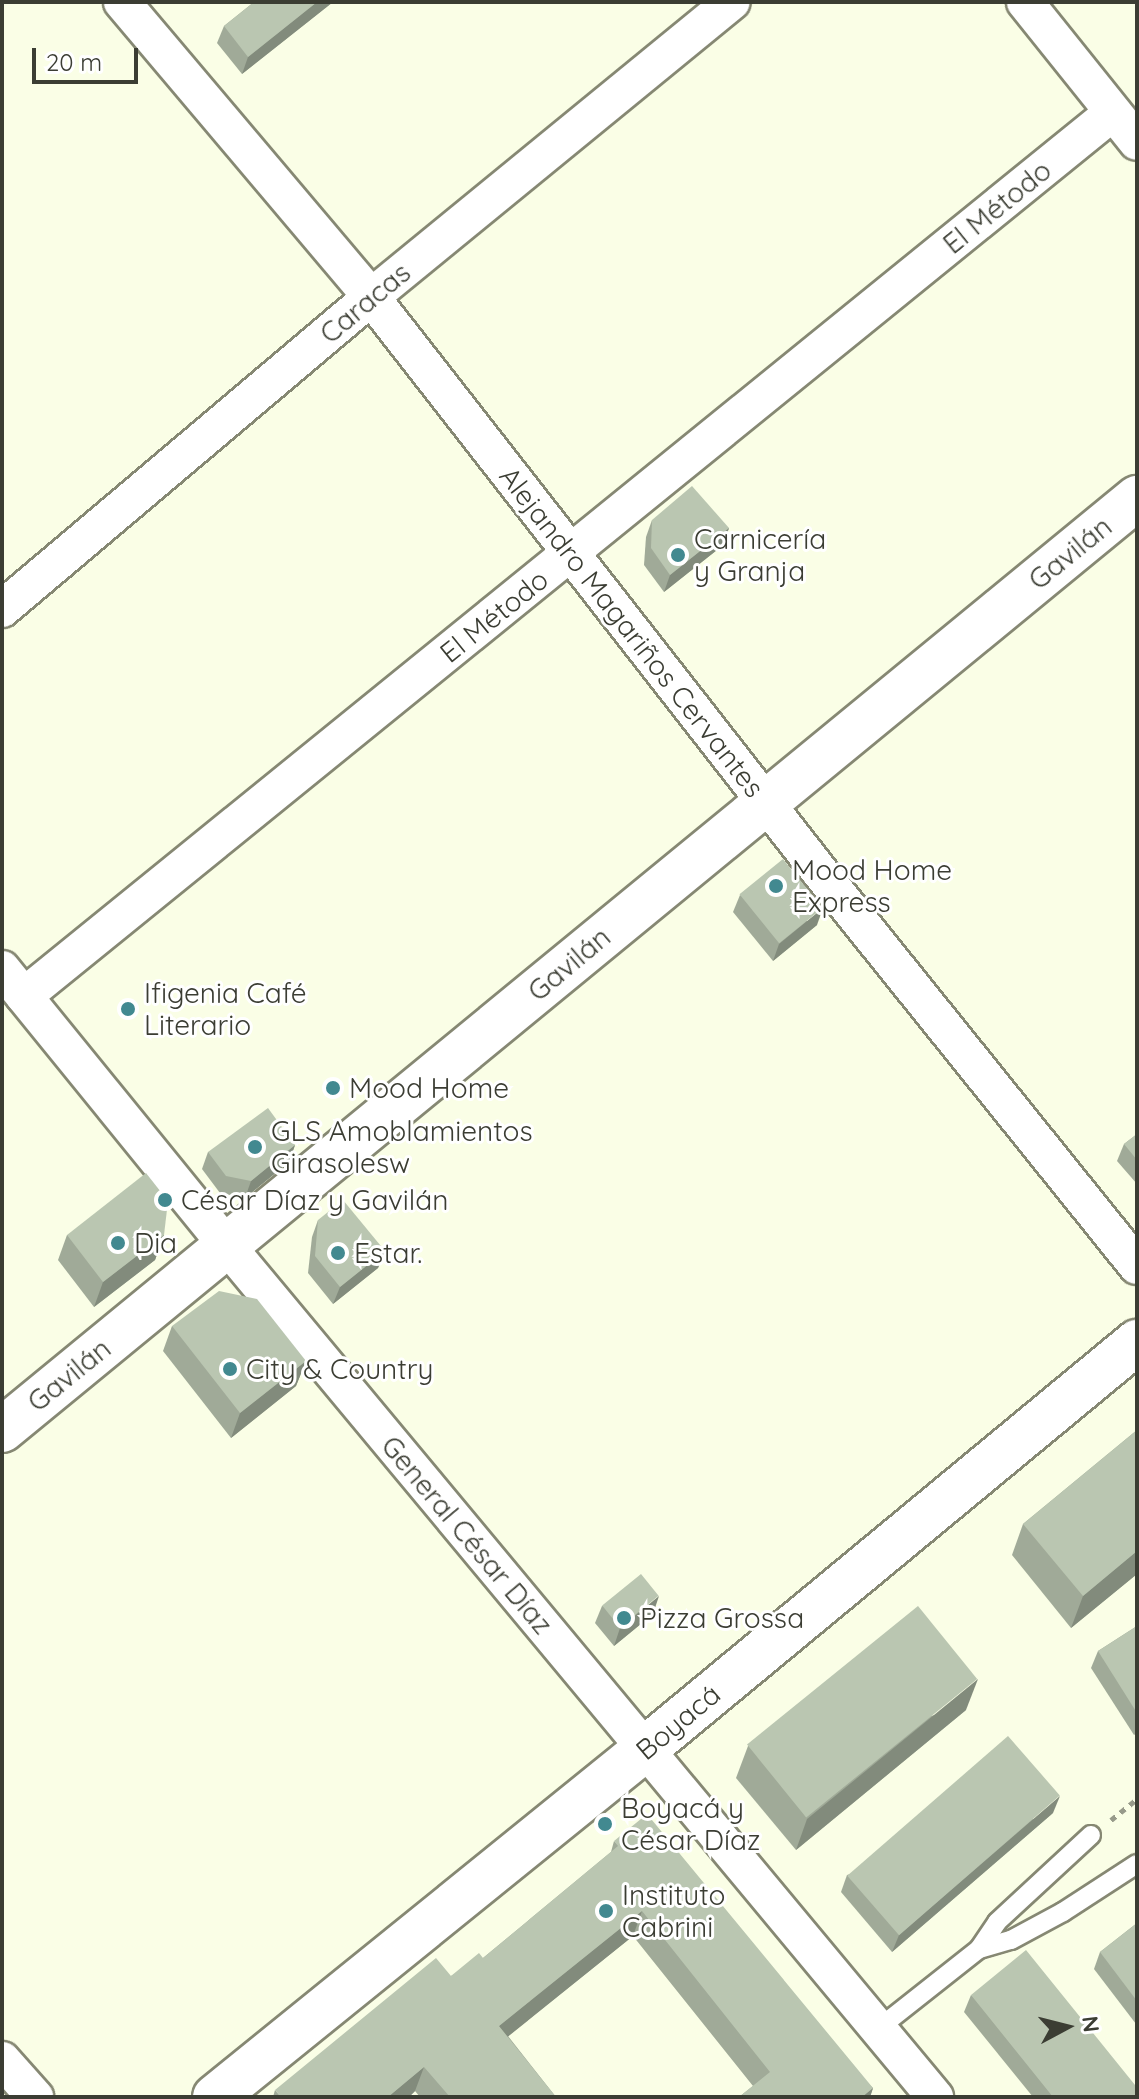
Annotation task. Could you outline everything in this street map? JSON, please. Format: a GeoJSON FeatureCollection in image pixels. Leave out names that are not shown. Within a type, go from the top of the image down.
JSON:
{"type":"FeatureCollection","features":[{"type":"Feature","properties":{"kind":"street","name":"Alejandro Magariños Cervantes"},"geometry":{"type":"LineString","coordinates":[[122,2],[371,297],[571,555],[1137,1266]]}},
{"type":"Feature","properties":{"kind":"street","name":"Caracas"},"geometry":{"type":"LineString","coordinates":[[2,609],[371,297],[732,2]]}},
{"type":"Feature","properties":{"kind":"street"},"geometry":{"type":"LineString","coordinates":[[1025,2],[1137,142]]}},
{"type":"Feature","properties":{"kind":"street","name":"El Método"},"geometry":{"type":"LineString","coordinates":[[13,983],[571,555],[1112,113]]}},
{"type":"Feature","properties":{"kind":"street","name":"Gavilán"},"geometry":{"type":"LineString","coordinates":[[2,1430],[1137,498]]}},
{"type":"Feature","properties":{"kind":"street","name":"General César Díaz"},"geometry":{"type":"LineString","coordinates":[[13,983],[228,1247],[935,2097]]}},
{"type":"Feature","properties":{"kind":"street","name":"Boyacá"},"geometry":{"type":"LineString","coordinates":[[215,2097],[645,1749],[1137,1342]]}},
{"type":"Feature","properties":{"kind":"street"},"geometry":{"type":"LineString","coordinates":[[2,2060],[35,2097]]}},
{"type":"Feature","properties":{"kind":"lane"},"geometry":{"type":"LineString","coordinates":[[879,2028],[979,1949],[997,1922],[1091,1835]]}},
{"type":"Feature","properties":{"kind":"lane"},"geometry":{"type":"LineString","coordinates":[[979,1949],[1011,1940],[1063,1912],[1137,1864]]}},
{"type":"Feature","properties":{"kind":"building"},"geometry":{"type":"Polygon","coordinates":[[[254,2],[317,2],[248,57],[224,26],[254,2]]]}},
{"type":"Feature","properties":{"kind":"building","name":"Carnicería y Granja"},"geometry":{"type":"Polygon","coordinates":[[[692,486],[729,528],[670,575],[651,548],[652,520],[692,486]]]}},
{"type":"Feature","properties":{"kind":"building"},"geometry":{"type":"Polygon","coordinates":[[[783,859],[823,908],[779,943],[739,894],[783,859]]]}},
{"type":"Feature","properties":{"kind":"building"},"geometry":{"type":"Polygon","coordinates":[[[268,1108],[295,1145],[251,1181],[226,1176],[208,1152],[268,1108]]]}},
{"type":"Feature","properties":{"kind":"building"},"geometry":{"type":"Polygon","coordinates":[[[1137,1134],[1137,1160],[1124,1144],[1137,1134]]]}},
{"type":"Feature","properties":{"kind":"building","name":"Dia"},"geometry":{"type":"Polygon","coordinates":[[[146,1173],[168,1201],[164,1235],[103,1282],[67,1235],[146,1173]]]}},
{"type":"Feature","properties":{"kind":"building","name":"Estar."},"geometry":{"type":"Polygon","coordinates":[[[343,1200],[385,1251],[340,1287],[315,1256],[318,1220],[343,1200]]]}},
{"type":"Feature","properties":{"kind":"building","name":"City & Country"},"geometry":{"type":"Polygon","coordinates":[[[219,1291],[257,1299],[306,1361],[240,1413],[172,1326],[219,1291]]]}},
{"type":"Feature","properties":{"kind":"building"},"geometry":{"type":"Polygon","coordinates":[[[1137,1430],[1137,1551],[1083,1596],[1023,1524],[1137,1430]]]}},
{"type":"Feature","properties":{"kind":"building"},"geometry":{"type":"Polygon","coordinates":[[[641,1574],[659,1596],[620,1627],[602,1605],[641,1574]]]}},
{"type":"Feature","properties":{"kind":"building"},"geometry":{"type":"Polygon","coordinates":[[[918,1606],[977,1679],[806,1818],[747,1744],[918,1606]]]}},
{"type":"Feature","properties":{"kind":"building"},"geometry":{"type":"Polygon","coordinates":[[[1137,1626],[1137,1713],[1098,1651],[1137,1626]]]}},
{"type":"Feature","properties":{"kind":"building"},"geometry":{"type":"Polygon","coordinates":[[[1008,1736],[1060,1796],[899,1935],[847,1876],[1008,1736]]]}},
{"type":"Feature","properties":{"kind":"building"},"geometry":{"type":"Polygon","coordinates":[[[647,1814],[873,2088],[862,2097],[739,2097],[770,2072],[642,1911],[499,2026],[556,2097],[450,2097],[424,2067],[388,2097],[281,2097],[275,2090],[436,1958],[451,1976],[479,1953],[483,1958],[618,1846],[614,1841],[647,1814]]]}},
{"type":"Feature","properties":{"kind":"building"},"geometry":{"type":"Polygon","coordinates":[[[1137,1923],[1137,2001],[1100,1952],[1137,1923]]]}},
{"type":"Feature","properties":{"kind":"building"},"geometry":{"type":"Polygon","coordinates":[[[1026,1950],[1135,2085],[1137,2083],[1137,2097],[1053,2097],[971,1995],[1026,1950]]]}},
{"type":"Feature","properties":{"kind":"place","name":"Carnicería y Granja"},"geometry":{"type":"Point","coordinates":[678,555]}},
{"type":"Feature","properties":{"kind":"place","name":"Mood Home Express"},"geometry":{"type":"Point","coordinates":[776,886]}},
{"type":"Feature","properties":{"kind":"place","name":"Ifigenia Café Literario"},"geometry":{"type":"Point","coordinates":[128,1009]}},
{"type":"Feature","properties":{"kind":"place","name":"Mood Home"},"geometry":{"type":"Point","coordinates":[333,1088]}},
{"type":"Feature","properties":{"kind":"place","name":"GLS Amoblamientos Girasolesw"},"geometry":{"type":"Point","coordinates":[255,1147]}},
{"type":"Feature","properties":{"kind":"place","name":"César Díaz y Gavilán"},"geometry":{"type":"Point","coordinates":[165,1200]}},
{"type":"Feature","properties":{"kind":"place","name":"Dia"},"geometry":{"type":"Point","coordinates":[118,1243]}},
{"type":"Feature","properties":{"kind":"place","name":"Estar."},"geometry":{"type":"Point","coordinates":[338,1253]}},
{"type":"Feature","properties":{"kind":"place","name":"City & Country"},"geometry":{"type":"Point","coordinates":[230,1369]}},
{"type":"Feature","properties":{"kind":"place","name":"Pizza Grossa"},"geometry":{"type":"Point","coordinates":[624,1618]}},
{"type":"Feature","properties":{"kind":"place","name":"Boyacá y César Díaz"},"geometry":{"type":"Point","coordinates":[605,1824]}},
{"type":"Feature","properties":{"kind":"place","name":"Instituto Cabrini"},"geometry":{"type":"Point","coordinates":[606,1911]}}]}
